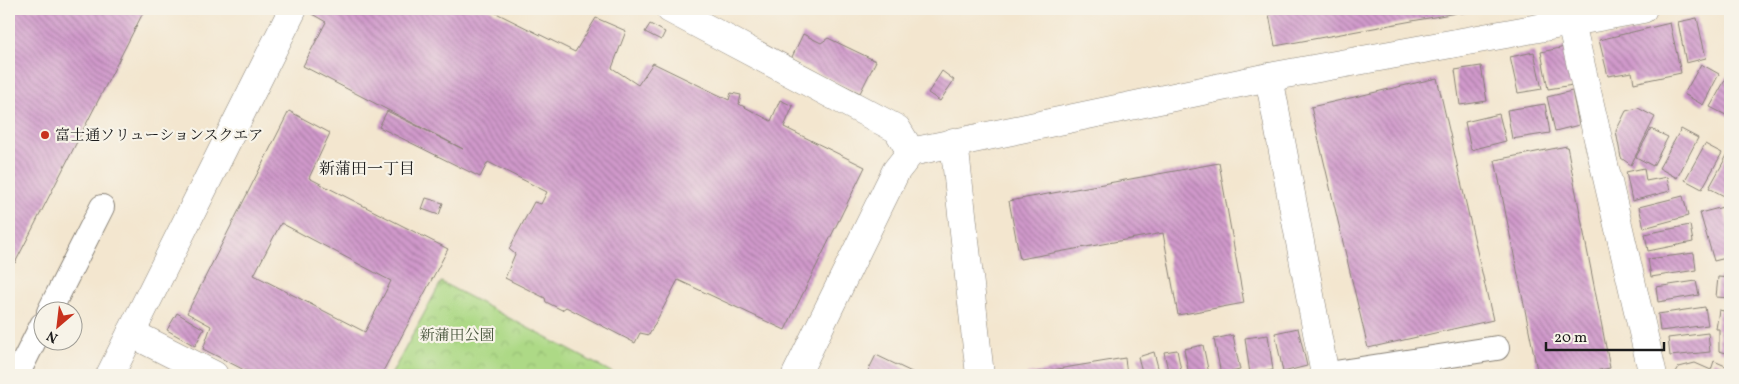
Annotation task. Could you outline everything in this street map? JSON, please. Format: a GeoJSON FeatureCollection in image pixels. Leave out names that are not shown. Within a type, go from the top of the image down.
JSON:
{"type":"FeatureCollection","features":[{"type":"Feature","properties":{"kind":"street"},"geometry":{"type":"LineString","coordinates":[[110,375],[293,9]]}},
{"type":"Feature","properties":{"kind":"street"},"geometry":{"type":"LineString","coordinates":[[670,9],[897,129],[911,152]]}},
{"type":"Feature","properties":{"kind":"street"},"geometry":{"type":"LineString","coordinates":[[796,375],[896,171],[911,152],[1270,77],[1643,9]]}},
{"type":"Feature","properties":{"kind":"street"},"geometry":{"type":"LineString","coordinates":[[1571,23],[1653,375]]}},
{"type":"Feature","properties":{"kind":"street"},"geometry":{"type":"LineString","coordinates":[[1270,77],[1324,375]]}},
{"type":"Feature","properties":{"kind":"street"},"geometry":{"type":"LineString","coordinates":[[954,142],[980,375]]}},
{"type":"Feature","properties":{"kind":"street"},"geometry":{"type":"LineString","coordinates":[[131,333],[214,375]]}},
{"type":"Feature","properties":{"kind":"lane"},"geometry":{"type":"LineString","coordinates":[[54,302],[102,207]]}},
{"type":"Feature","properties":{"kind":"lane"},"geometry":{"type":"LineString","coordinates":[[17,375],[32,345]]}},
{"type":"Feature","properties":{"kind":"lane"},"geometry":{"type":"LineString","coordinates":[[1324,375],[1497,348]]}},
{"type":"Feature","properties":{"kind":"green space","name":"新蒲田公園"},"geometry":{"type":"Polygon","coordinates":[[[441,282],[617,375],[391,375],[441,282]]]}},
{"type":"Feature","properties":{"kind":"building","name":"富士通ソリューションスクエア"},"geometry":{"type":"Polygon","coordinates":[[[9,9],[145,9],[15,263],[9,260],[9,9]]]}},
{"type":"Feature","properties":{"kind":"building"},"geometry":{"type":"Polygon","coordinates":[[[315,9],[488,9],[575,52],[596,18],[626,31],[612,68],[638,85],[653,63],[729,100],[731,93],[741,95],[739,104],[771,121],[780,100],[793,106],[784,127],[865,167],[785,330],[678,280],[649,335],[640,333],[635,343],[566,307],[562,310],[546,302],[545,298],[505,278],[515,254],[509,249],[534,202],[541,204],[547,192],[488,162],[480,177],[379,127],[387,111],[463,149],[303,66],[326,22],[312,14],[315,9]]]}},
{"type":"Feature","properties":{"kind":"building"},"geometry":{"type":"Polygon","coordinates":[[[1297,9],[1455,9],[1456,13],[1275,46],[1269,14],[1297,9]]]}},
{"type":"Feature","properties":{"kind":"building"},"geometry":{"type":"Polygon","coordinates":[[[1461,9],[1481,9],[1481,10],[1461,13],[1461,9]]]}},
{"type":"Feature","properties":{"kind":"building"},"geometry":{"type":"Polygon","coordinates":[[[1697,18],[1706,58],[1686,63],[1678,22],[1697,18]]]}},
{"type":"Feature","properties":{"kind":"building"},"geometry":{"type":"Polygon","coordinates":[[[1670,23],[1681,73],[1634,83],[1632,72],[1608,76],[1599,40],[1670,23]]]}},
{"type":"Feature","properties":{"kind":"building"},"geometry":{"type":"Polygon","coordinates":[[[650,24],[665,32],[661,40],[645,32],[650,24]]]}},
{"type":"Feature","properties":{"kind":"building"},"geometry":{"type":"Polygon","coordinates":[[[803,34],[821,43],[828,38],[876,61],[860,93],[791,59],[803,34]]]}},
{"type":"Feature","properties":{"kind":"building"},"geometry":{"type":"Polygon","coordinates":[[[1565,47],[1573,85],[1548,89],[1541,52],[1565,47]]]}},
{"type":"Feature","properties":{"kind":"building"},"geometry":{"type":"Polygon","coordinates":[[[1534,52],[1542,89],[1518,93],[1510,57],[1534,52]]]}},
{"type":"Feature","properties":{"kind":"building"},"geometry":{"type":"Polygon","coordinates":[[[1701,64],[1719,74],[1703,105],[1684,94],[1701,64]]]}},
{"type":"Feature","properties":{"kind":"building"},"geometry":{"type":"Polygon","coordinates":[[[1481,66],[1487,101],[1460,105],[1455,70],[1481,66]]]}},
{"type":"Feature","properties":{"kind":"building"},"geometry":{"type":"Polygon","coordinates":[[[942,71],[954,80],[940,101],[928,93],[942,71]]]}},
{"type":"Feature","properties":{"kind":"building"},"geometry":{"type":"Polygon","coordinates":[[[1728,75],[1730,76],[1730,117],[1710,107],[1728,75]]]}},
{"type":"Feature","properties":{"kind":"building"},"geometry":{"type":"Polygon","coordinates":[[[1437,78],[1493,320],[1368,348],[1311,107],[1437,78]]]}},
{"type":"Feature","properties":{"kind":"building"},"geometry":{"type":"Polygon","coordinates":[[[1572,91],[1579,125],[1555,131],[1547,97],[1572,91]]]}},
{"type":"Feature","properties":{"kind":"building"},"geometry":{"type":"Polygon","coordinates":[[[1545,104],[1550,133],[1512,139],[1507,110],[1545,104]]]}},
{"type":"Feature","properties":{"kind":"building"},"geometry":{"type":"Polygon","coordinates":[[[1638,108],[1655,117],[1631,165],[1621,158],[1616,131],[1626,111],[1638,108]]]}},
{"type":"Feature","properties":{"kind":"building"},"geometry":{"type":"Polygon","coordinates":[[[289,111],[330,133],[309,178],[448,249],[381,375],[254,375],[203,349],[211,326],[187,313],[289,111]],[[281,223],[254,275],[365,332],[391,281],[281,223]]]}},
{"type":"Feature","properties":{"kind":"building"},"geometry":{"type":"Polygon","coordinates":[[[1499,114],[1506,141],[1471,150],[1465,122],[1499,114]]]}},
{"type":"Feature","properties":{"kind":"building"},"geometry":{"type":"Polygon","coordinates":[[[1651,129],[1668,137],[1653,166],[1636,157],[1651,129]]]}},
{"type":"Feature","properties":{"kind":"building"},"geometry":{"type":"Polygon","coordinates":[[[1681,129],[1698,138],[1677,178],[1659,168],[1681,129]]]}},
{"type":"Feature","properties":{"kind":"building"},"geometry":{"type":"Polygon","coordinates":[[[1705,144],[1722,153],[1702,189],[1685,180],[1705,144]]]}},
{"type":"Feature","properties":{"kind":"building"},"geometry":{"type":"Polygon","coordinates":[[[1567,146],[1610,368],[1574,375],[1538,375],[1495,160],[1567,146]]]}},
{"type":"Feature","properties":{"kind":"building"},"geometry":{"type":"Polygon","coordinates":[[[1730,150],[1730,194],[1728,198],[1709,188],[1730,150]]]}},
{"type":"Feature","properties":{"kind":"building"},"geometry":{"type":"Polygon","coordinates":[[[1219,163],[1244,303],[1178,315],[1163,233],[1020,259],[1009,201],[1219,163]]]}},
{"type":"Feature","properties":{"kind":"building"},"geometry":{"type":"Polygon","coordinates":[[[1644,168],[1646,181],[1667,177],[1670,191],[1632,201],[1626,172],[1644,168]]]}},
{"type":"Feature","properties":{"kind":"building"},"geometry":{"type":"Polygon","coordinates":[[[1683,196],[1688,216],[1644,228],[1639,207],[1683,196]]]}},
{"type":"Feature","properties":{"kind":"building"},"geometry":{"type":"Polygon","coordinates":[[[426,198],[443,203],[439,215],[422,209],[426,198]]]}},
{"type":"Feature","properties":{"kind":"building"},"geometry":{"type":"Polygon","coordinates":[[[1723,207],[1730,232],[1730,257],[1714,261],[1700,213],[1723,207]]]}},
{"type":"Feature","properties":{"kind":"building"},"geometry":{"type":"Polygon","coordinates":[[[1690,225],[1693,242],[1648,251],[1645,234],[1690,225]]]}},
{"type":"Feature","properties":{"kind":"building"},"geometry":{"type":"Polygon","coordinates":[[[1694,253],[1696,270],[1651,277],[1648,259],[1694,253]]]}},
{"type":"Feature","properties":{"kind":"building"},"geometry":{"type":"Polygon","coordinates":[[[1718,277],[1730,278],[1730,298],[1716,297],[1718,277]]]}},
{"type":"Feature","properties":{"kind":"building"},"geometry":{"type":"Polygon","coordinates":[[[1696,281],[1699,295],[1658,302],[1656,287],[1696,281]]]}},
{"type":"Feature","properties":{"kind":"building"},"geometry":{"type":"Polygon","coordinates":[[[1705,307],[1708,325],[1660,331],[1658,314],[1705,307]]]}},
{"type":"Feature","properties":{"kind":"building"},"geometry":{"type":"Polygon","coordinates":[[[1725,309],[1730,310],[1730,354],[1719,351],[1719,329],[1716,329],[1719,310],[1724,311],[1725,309]]]}},
{"type":"Feature","properties":{"kind":"building"},"geometry":{"type":"Polygon","coordinates":[[[177,313],[204,329],[195,346],[167,330],[177,313]]]}},
{"type":"Feature","properties":{"kind":"building"},"geometry":{"type":"Polygon","coordinates":[[[1298,328],[1307,366],[1283,372],[1275,333],[1298,328]]]}},
{"type":"Feature","properties":{"kind":"building"},"geometry":{"type":"Polygon","coordinates":[[[1708,333],[1710,352],[1670,356],[1668,338],[1708,333]]]}},
{"type":"Feature","properties":{"kind":"building"},"geometry":{"type":"Polygon","coordinates":[[[1233,335],[1240,370],[1221,374],[1214,339],[1233,335]]]}},
{"type":"Feature","properties":{"kind":"building"},"geometry":{"type":"Polygon","coordinates":[[[1268,335],[1273,370],[1250,374],[1245,338],[1268,335]]]}},
{"type":"Feature","properties":{"kind":"building"},"geometry":{"type":"Polygon","coordinates":[[[1203,345],[1209,374],[1189,375],[1184,349],[1203,345]]]}},
{"type":"Feature","properties":{"kind":"building"},"geometry":{"type":"Polygon","coordinates":[[[1177,350],[1182,375],[1169,375],[1164,352],[1177,350]]]}},
{"type":"Feature","properties":{"kind":"building"},"geometry":{"type":"Polygon","coordinates":[[[1154,352],[1160,375],[1143,375],[1138,357],[1154,352]]]}},
{"type":"Feature","properties":{"kind":"building"},"geometry":{"type":"Polygon","coordinates":[[[876,355],[918,375],[866,375],[876,355]]]}},
{"type":"Feature","properties":{"kind":"building"},"geometry":{"type":"Polygon","coordinates":[[[1125,358],[1127,375],[1027,375],[1027,374],[1125,358]]]}},
{"type":"Feature","properties":{"kind":"building"},"geometry":{"type":"Polygon","coordinates":[[[1714,361],[1730,368],[1730,375],[1674,375],[1679,367],[1695,363],[1711,370],[1714,361]]]}},
{"type":"Feature","properties":{"kind":"place","name":"富士通ソリューションスクエア"},"geometry":{"type":"Point","coordinates":[45,135]}},
{"type":"Feature","properties":{"kind":"district","name":"新蒲田一丁目"},"geometry":{"type":"Point","coordinates":[367,168]}}]}
